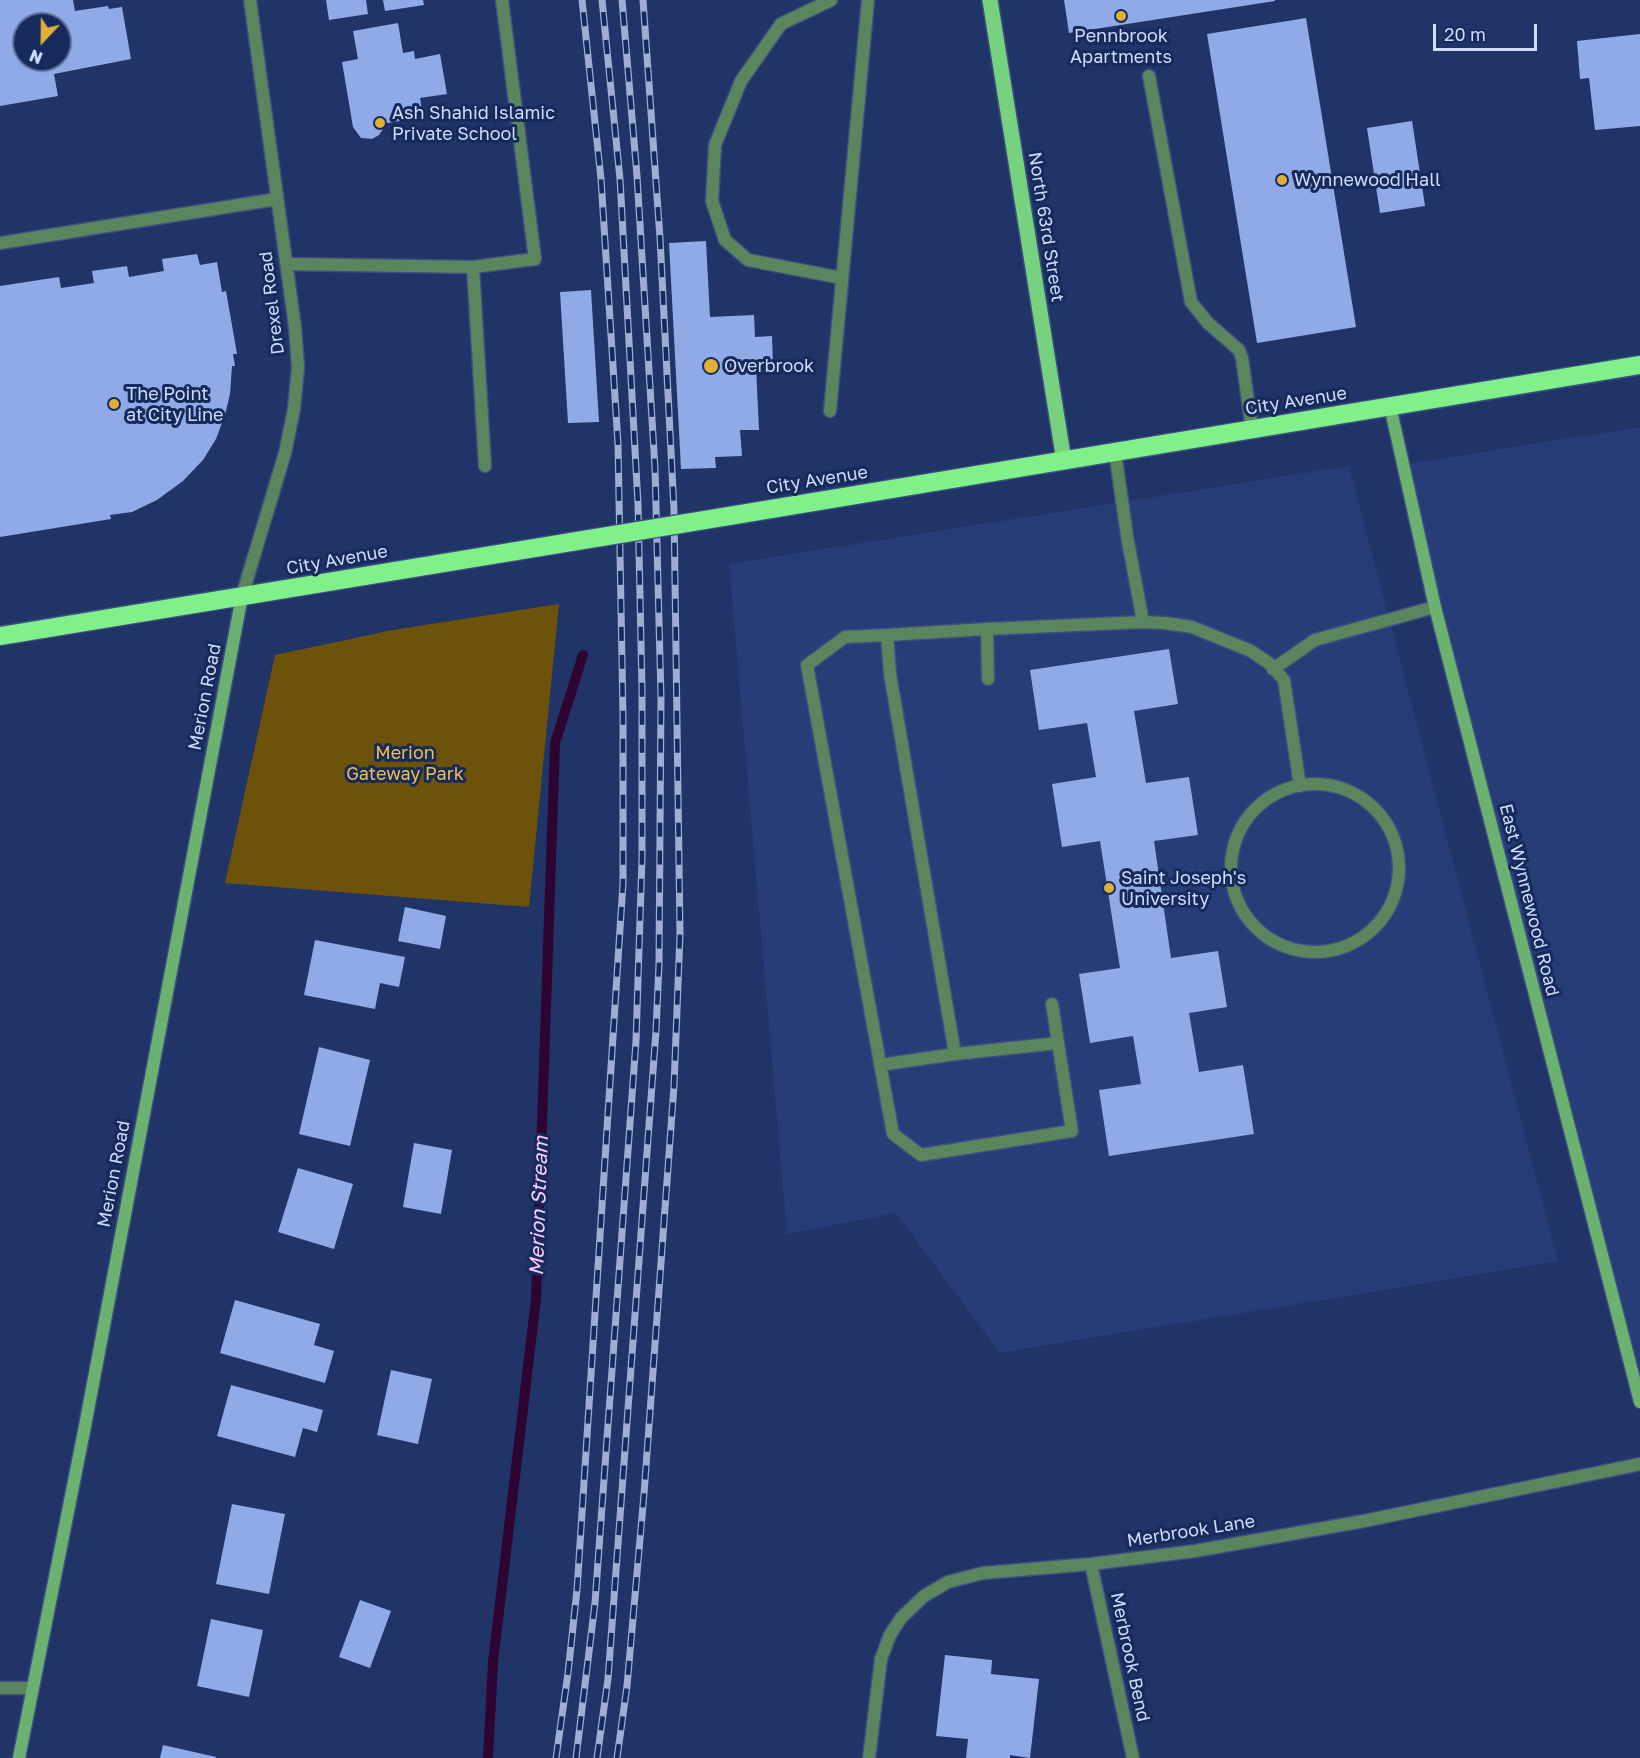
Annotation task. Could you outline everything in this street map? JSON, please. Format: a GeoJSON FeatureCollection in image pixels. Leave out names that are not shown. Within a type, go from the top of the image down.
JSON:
{"type":"FeatureCollection","features":[{"type":"Feature","properties":{"kind":"highway","name":"City Avenue"},"geometry":{"type":"LineString","coordinates":[[0,636],[1640,365]]}},
{"type":"Feature","properties":{"kind":"main road","name":"North 63rd Street"},"geometry":{"type":"LineString","coordinates":[[990,0],[1064,461]]}},
{"type":"Feature","properties":{"kind":"street","name":"Drexel Road"},"geometry":{"type":"LineString","coordinates":[[242,596],[285,453],[294,409],[298,368],[287,264],[250,0]]}},
{"type":"Feature","properties":{"kind":"street"},"geometry":{"type":"LineString","coordinates":[[287,264],[473,267],[535,260],[502,0]]}},
{"type":"Feature","properties":{"kind":"street"},"geometry":{"type":"LineString","coordinates":[[831,0],[781,24],[741,81],[715,145],[712,201],[725,240],[748,260],[842,278]]}},
{"type":"Feature","properties":{"kind":"street"},"geometry":{"type":"LineString","coordinates":[[830,411],[868,0]]}},
{"type":"Feature","properties":{"kind":"street"},"geometry":{"type":"LineString","coordinates":[[1149,76],[1191,302],[1208,323],[1239,350],[1252,430]]}},
{"type":"Feature","properties":{"kind":"street"},"geometry":{"type":"LineString","coordinates":[[0,243],[277,199]]}},
{"type":"Feature","properties":{"kind":"street"},"geometry":{"type":"LineString","coordinates":[[473,267],[485,466]]}},
{"type":"Feature","properties":{"kind":"street","name":"East Wynnewood Road"},"geometry":{"type":"LineString","coordinates":[[1390,406],[1435,607],[1640,1402]]}},
{"type":"Feature","properties":{"kind":"street"},"geometry":{"type":"LineString","coordinates":[[1115,452],[1127,536],[1143,622]]}},
{"type":"Feature","properties":{"kind":"street","name":"Merion Road"},"geometry":{"type":"LineString","coordinates":[[19,1758],[85,1426],[242,596]]}},
{"type":"Feature","properties":{"kind":"street"},"geometry":{"type":"LineString","coordinates":[[1274,669],[1315,640],[1435,607]]}},
{"type":"Feature","properties":{"kind":"street"},"geometry":{"type":"LineString","coordinates":[[1052,1004],[1072,1131],[921,1155],[893,1134],[807,665],[845,637],[1143,622],[1165,622],[1192,627],[1251,651],[1284,680],[1300,786]]}},
{"type":"Feature","properties":{"kind":"street"},"geometry":{"type":"LineString","coordinates":[[987,629],[988,679]]}},
{"type":"Feature","properties":{"kind":"street"},"geometry":{"type":"LineString","coordinates":[[887,635],[890,674],[955,1054]]}},
{"type":"Feature","properties":{"kind":"street"},"geometry":{"type":"LineString","coordinates":[[1314,783],[1353,793],[1377,810],[1393,835],[1400,865],[1395,894],[1382,920],[1360,940],[1334,950],[1305,952],[1268,938],[1247,918],[1236,898],[1230,870],[1232,852],[1242,825],[1261,802],[1287,788],[1300,786],[1314,783]]}},
{"type":"Feature","properties":{"kind":"street"},"geometry":{"type":"LineString","coordinates":[[880,1065],[1058,1042]]}},
{"type":"Feature","properties":{"kind":"street","name":"Merbrook Lane"},"geometry":{"type":"LineString","coordinates":[[869,1758],[881,1659],[890,1635],[901,1618],[924,1596],[948,1582],[983,1573],[1091,1564],[1195,1551],[1364,1521],[1640,1464]]}},
{"type":"Feature","properties":{"kind":"street","name":"Merbrook Bend"},"geometry":{"type":"LineString","coordinates":[[1091,1564],[1133,1758]]}},
{"type":"Feature","properties":{"kind":"street"},"geometry":{"type":"LineString","coordinates":[[0,1688],[32,1689]]}},
{"type":"Feature","properties":{"kind":"shaded area"},"geometry":{"type":"Polygon","coordinates":[[[1640,427],[1640,1400],[1407,464],[1640,427]]]}},
{"type":"Feature","properties":{"kind":"shaded area","name":"Saint Joseph's University"},"geometry":{"type":"Polygon","coordinates":[[[1349,466],[1558,1261],[1000,1353],[896,1213],[787,1234],[729,564],[1349,466]]]}},
{"type":"Feature","properties":{"kind":"green space","name":"Merion Gateway Park"},"geometry":{"type":"Polygon","coordinates":[[[559,604],[529,907],[225,883],[275,655],[393,630],[559,604]]]}},
{"type":"Feature","properties":{"kind":"building"},"geometry":{"type":"Polygon","coordinates":[[[0,0],[73,0],[75,11],[108,6],[109,9],[122,7],[131,59],[72,70],[72,12],[12,12],[12,72],[64,72],[54,74],[58,96],[0,106],[0,0]]]}},
{"type":"Feature","properties":{"kind":"building"},"geometry":{"type":"Polygon","coordinates":[[[326,0],[366,0],[368,14],[329,20],[326,0]]]}},
{"type":"Feature","properties":{"kind":"building"},"geometry":{"type":"Polygon","coordinates":[[[383,0],[423,0],[424,5],[385,11],[383,0]]]}},
{"type":"Feature","properties":{"kind":"building","name":"Pennbrook Apartments"},"geometry":{"type":"Polygon","coordinates":[[[1064,0],[1275,0],[1275,1],[1069,33],[1064,0]]]}},
{"type":"Feature","properties":{"kind":"building","name":"Wynnewood Hall"},"geometry":{"type":"Polygon","coordinates":[[[1306,18],[1356,327],[1257,343],[1207,34],[1306,18]]]}},
{"type":"Feature","properties":{"kind":"building"},"geometry":{"type":"Polygon","coordinates":[[[398,23],[403,53],[414,51],[415,59],[440,54],[447,94],[420,98],[423,117],[382,124],[383,129],[379,135],[372,139],[361,138],[353,127],[342,62],[358,59],[353,31],[398,23]]]}},
{"type":"Feature","properties":{"kind":"building"},"geometry":{"type":"Polygon","coordinates":[[[1640,34],[1640,126],[1595,130],[1589,78],[1580,79],[1577,41],[1640,34]]]}},
{"type":"Feature","properties":{"kind":"building"},"geometry":{"type":"Polygon","coordinates":[[[1412,121],[1425,206],[1380,213],[1367,128],[1412,121]]]}},
{"type":"Feature","properties":{"kind":"building","name":"Overbrook"},"geometry":{"type":"Polygon","coordinates":[[[706,241],[710,317],[754,315],[755,337],[772,336],[773,366],[756,367],[759,430],[740,430],[742,456],[715,457],[716,468],[681,469],[669,243],[706,241]]]}},
{"type":"Feature","properties":{"kind":"building","name":"The Point at City Line"},"geometry":{"type":"Polygon","coordinates":[[[197,254],[200,265],[217,262],[222,292],[226,291],[237,354],[233,354],[235,366],[232,366],[230,394],[225,415],[216,439],[203,460],[183,481],[157,500],[132,512],[110,515],[111,519],[0,537],[0,286],[59,277],[61,288],[94,283],[92,271],[127,266],[129,277],[164,271],[162,259],[197,254]]]}},
{"type":"Feature","properties":{"kind":"building"},"geometry":{"type":"Polygon","coordinates":[[[591,290],[599,422],[568,423],[560,292],[591,290]]]}},
{"type":"Feature","properties":{"kind":"building"},"geometry":{"type":"Polygon","coordinates":[[[1169,649],[1178,704],[1134,711],[1146,783],[1189,777],[1198,835],[1154,841],[1171,958],[1218,951],[1227,1007],[1189,1013],[1199,1072],[1243,1065],[1254,1134],[1109,1156],[1099,1090],[1141,1084],[1133,1036],[1090,1043],[1079,974],[1120,968],[1100,841],[1062,847],[1052,784],[1096,777],[1087,723],[1039,730],[1030,670],[1169,649]]]}},
{"type":"Feature","properties":{"kind":"building"},"geometry":{"type":"Polygon","coordinates":[[[405,907],[446,916],[440,949],[398,941],[405,907]]]}},
{"type":"Feature","properties":{"kind":"building"},"geometry":{"type":"Polygon","coordinates":[[[315,940],[405,957],[399,987],[380,983],[375,1009],[304,995],[315,940]]]}},
{"type":"Feature","properties":{"kind":"building"},"geometry":{"type":"Polygon","coordinates":[[[319,1047],[370,1060],[350,1146],[299,1134],[319,1047]]]}},
{"type":"Feature","properties":{"kind":"building"},"geometry":{"type":"Polygon","coordinates":[[[414,1143],[452,1150],[441,1214],[403,1207],[414,1143]]]}},
{"type":"Feature","properties":{"kind":"building"},"geometry":{"type":"Polygon","coordinates":[[[298,1168],[353,1184],[334,1249],[278,1232],[298,1168]]]}},
{"type":"Feature","properties":{"kind":"building"},"geometry":{"type":"Polygon","coordinates":[[[235,1300],[320,1324],[314,1345],[334,1351],[325,1383],[220,1353],[235,1300]]]}},
{"type":"Feature","properties":{"kind":"building"},"geometry":{"type":"Polygon","coordinates":[[[391,1370],[432,1379],[418,1444],[377,1435],[391,1370]]]}},
{"type":"Feature","properties":{"kind":"building"},"geometry":{"type":"Polygon","coordinates":[[[231,1385],[323,1410],[317,1432],[303,1428],[295,1457],[217,1436],[231,1385]]]}},
{"type":"Feature","properties":{"kind":"building"},"geometry":{"type":"Polygon","coordinates":[[[232,1504],[285,1514],[269,1594],[216,1584],[232,1504]]]}},
{"type":"Feature","properties":{"kind":"building"},"geometry":{"type":"Polygon","coordinates":[[[360,1600],[391,1611],[370,1668],[339,1657],[360,1600]]]}},
{"type":"Feature","properties":{"kind":"building"},"geometry":{"type":"Polygon","coordinates":[[[211,1619],[263,1630],[249,1697],[197,1686],[211,1619]]]}},
{"type":"Feature","properties":{"kind":"building"},"geometry":{"type":"Polygon","coordinates":[[[945,1655],[992,1660],[991,1674],[1039,1679],[1030,1758],[1010,1755],[1010,1758],[966,1758],[968,1739],[936,1736],[945,1655]]]}},
{"type":"Feature","properties":{"kind":"building"},"geometry":{"type":"Polygon","coordinates":[[[163,1745],[216,1757],[216,1758],[160,1758],[163,1745]]]}},
{"type":"Feature","properties":{"kind":"waterway","name":"Merion Stream"},"geometry":{"type":"LineString","coordinates":[[488,1758],[493,1662],[536,1299],[555,743],[583,655]]}},
{"type":"Feature","properties":{"kind":"railway"},"geometry":{"type":"LineString","coordinates":[[556,1758],[577,1590],[623,883],[623,716],[618,444],[601,179],[582,0]]}},
{"type":"Feature","properties":{"kind":"railway"},"geometry":{"type":"LineString","coordinates":[[576,1758],[595,1603],[636,1041],[642,858],[642,689],[638,504],[620,179],[602,0]]}},
{"type":"Feature","properties":{"kind":"railway"},"geometry":{"type":"LineString","coordinates":[[597,1758],[608,1679],[659,964],[661,698],[655,468],[637,176],[622,0]]}},
{"type":"Feature","properties":{"kind":"railway"},"geometry":{"type":"LineString","coordinates":[[617,1758],[627,1686],[644,1494],[674,1086],[680,934],[674,510],[660,238],[643,0]]}},
{"type":"Feature","properties":{"kind":"place","name":"Pennbrook Apartments"},"geometry":{"type":"Point","coordinates":[1121,16]}},
{"type":"Feature","properties":{"kind":"place","name":"Ash Shahid Islamic Private School"},"geometry":{"type":"Point","coordinates":[380,123]}},
{"type":"Feature","properties":{"kind":"place","name":"Wynnewood Hall"},"geometry":{"type":"Point","coordinates":[1282,180]}},
{"type":"Feature","properties":{"kind":"place","name":"Overbrook"},"geometry":{"type":"Point","coordinates":[711,366]}},
{"type":"Feature","properties":{"kind":"place","name":"The Point at City Line"},"geometry":{"type":"Point","coordinates":[114,404]}},
{"type":"Feature","properties":{"kind":"place","name":"Saint Joseph's University"},"geometry":{"type":"Point","coordinates":[1109,888]}}]}
